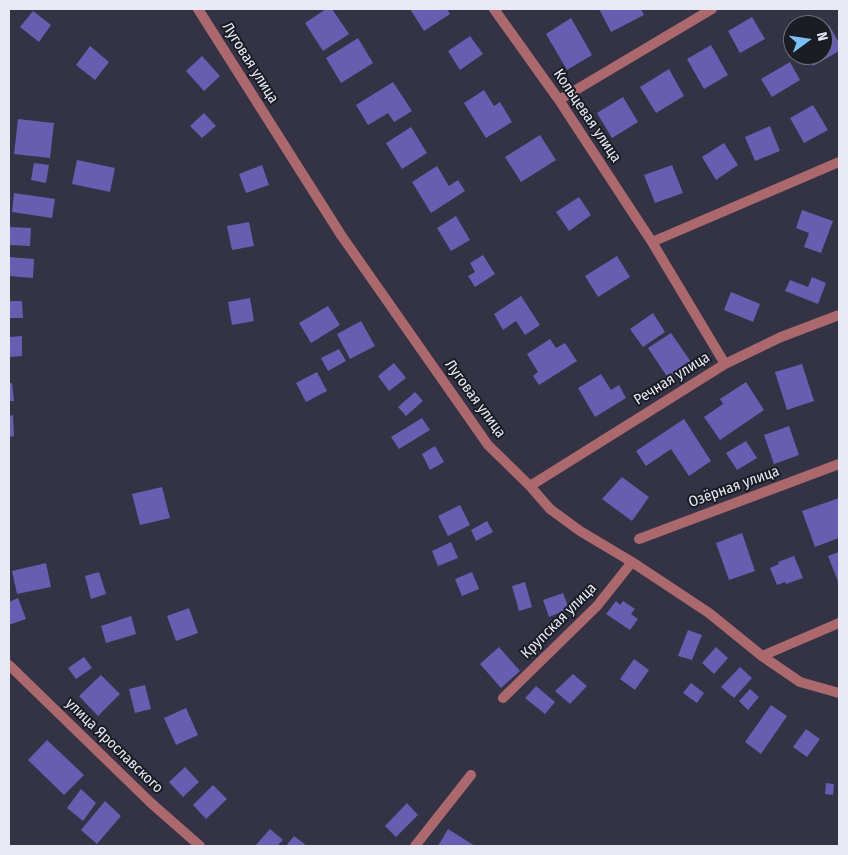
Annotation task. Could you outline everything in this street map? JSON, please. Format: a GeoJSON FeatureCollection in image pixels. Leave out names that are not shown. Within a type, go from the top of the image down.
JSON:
{"type":"FeatureCollection","features":[{"type":"Feature","properties":{"kind":"street","name":"Луговая улица"},"geometry":{"type":"LineString","coordinates":[[198,9],[341,234],[488,445],[530,486],[550,509],[580,531],[632,562],[709,613],[762,656],[800,682],[839,693]]}},
{"type":"Feature","properties":{"kind":"street","name":"Кольцевая улица"},"geometry":{"type":"LineString","coordinates":[[494,9],[559,100],[652,242],[725,364]]}},
{"type":"Feature","properties":{"kind":"street"},"geometry":{"type":"LineString","coordinates":[[559,100],[712,9]]}},
{"type":"Feature","properties":{"kind":"street"},"geometry":{"type":"LineString","coordinates":[[652,242],[839,162]]}},
{"type":"Feature","properties":{"kind":"street","name":"Речная улица"},"geometry":{"type":"LineString","coordinates":[[530,486],[725,364],[781,337],[839,315]]}},
{"type":"Feature","properties":{"kind":"street","name":"Озёрная улица"},"geometry":{"type":"LineString","coordinates":[[639,539],[839,464]]}},
{"type":"Feature","properties":{"kind":"street","name":"Крупская улица"},"geometry":{"type":"LineString","coordinates":[[503,698],[597,606],[632,562]]}},
{"type":"Feature","properties":{"kind":"street"},"geometry":{"type":"LineString","coordinates":[[762,656],[839,623]]}},
{"type":"Feature","properties":{"kind":"street","name":"улица Ярославского"},"geometry":{"type":"LineString","coordinates":[[9,665],[151,803],[200,846]]}},
{"type":"Feature","properties":{"kind":"street"},"geometry":{"type":"LineString","coordinates":[[415,846],[471,775]]}},
{"type":"Feature","properties":{"kind":"building"},"geometry":{"type":"Polygon","coordinates":[[[326,9],[332,9],[349,34],[323,51],[305,23],[326,9]]]}},
{"type":"Feature","properties":{"kind":"building"},"geometry":{"type":"Polygon","coordinates":[[[410,9],[447,9],[450,14],[424,31],[410,9]]]}},
{"type":"Feature","properties":{"kind":"building"},"geometry":{"type":"Polygon","coordinates":[[[599,9],[641,9],[644,15],[611,32],[599,9]]]}},
{"type":"Feature","properties":{"kind":"building"},"geometry":{"type":"Polygon","coordinates":[[[33,11],[51,25],[39,42],[20,27],[33,11]]]}},
{"type":"Feature","properties":{"kind":"building"},"geometry":{"type":"Polygon","coordinates":[[[752,17],[765,39],[740,53],[728,31],[752,17]]]}},
{"type":"Feature","properties":{"kind":"building"},"geometry":{"type":"Polygon","coordinates":[[[571,18],[592,55],[567,70],[546,34],[571,18]]]}},
{"type":"Feature","properties":{"kind":"building"},"geometry":{"type":"Polygon","coordinates":[[[833,32],[839,43],[839,51],[833,54],[833,32]]]}},
{"type":"Feature","properties":{"kind":"building"},"geometry":{"type":"Polygon","coordinates":[[[470,36],[483,54],[460,70],[448,51],[470,36]]]}},
{"type":"Feature","properties":{"kind":"building"},"geometry":{"type":"Polygon","coordinates":[[[358,38],[373,63],[341,83],[326,58],[358,38]]]}},
{"type":"Feature","properties":{"kind":"building"},"geometry":{"type":"Polygon","coordinates":[[[711,45],[728,75],[704,89],[687,59],[711,45]]]}},
{"type":"Feature","properties":{"kind":"building"},"geometry":{"type":"Polygon","coordinates":[[[90,46],[109,62],[95,80],[76,65],[90,46]]]}},
{"type":"Feature","properties":{"kind":"building"},"geometry":{"type":"Polygon","coordinates":[[[202,56],[220,76],[204,91],[186,71],[202,56]]]}},
{"type":"Feature","properties":{"kind":"building"},"geometry":{"type":"Polygon","coordinates":[[[785,65],[792,65],[800,80],[772,97],[761,79],[785,65]]]}},
{"type":"Feature","properties":{"kind":"building"},"geometry":{"type":"Polygon","coordinates":[[[669,69],[684,96],[656,113],[640,87],[669,69]]]}},
{"type":"Feature","properties":{"kind":"building"},"geometry":{"type":"Polygon","coordinates":[[[393,82],[412,111],[394,122],[388,113],[368,125],[356,105],[393,82]]]}},
{"type":"Feature","properties":{"kind":"building"},"geometry":{"type":"Polygon","coordinates":[[[484,90],[494,106],[500,102],[512,122],[486,138],[464,103],[484,90]]]}},
{"type":"Feature","properties":{"kind":"building"},"geometry":{"type":"Polygon","coordinates":[[[623,97],[638,122],[612,138],[597,113],[623,97]]]}},
{"type":"Feature","properties":{"kind":"building"},"geometry":{"type":"Polygon","coordinates":[[[813,105],[828,130],[804,143],[790,118],[813,105]]]}},
{"type":"Feature","properties":{"kind":"building"},"geometry":{"type":"Polygon","coordinates":[[[204,113],[216,126],[202,138],[190,126],[204,113]]]}},
{"type":"Feature","properties":{"kind":"building"},"geometry":{"type":"Polygon","coordinates":[[[18,119],[54,123],[50,158],[14,154],[18,119]]]}},
{"type":"Feature","properties":{"kind":"building"},"geometry":{"type":"Polygon","coordinates":[[[770,126],[780,151],[755,161],[745,137],[770,126]]]}},
{"type":"Feature","properties":{"kind":"building"},"geometry":{"type":"Polygon","coordinates":[[[411,127],[427,153],[402,169],[386,143],[411,127]]]}},
{"type":"Feature","properties":{"kind":"building"},"geometry":{"type":"Polygon","coordinates":[[[540,135],[556,160],[521,182],[505,157],[540,135]]]}},
{"type":"Feature","properties":{"kind":"building"},"geometry":{"type":"Polygon","coordinates":[[[724,143],[738,165],[716,180],[702,157],[724,143]]]}},
{"type":"Feature","properties":{"kind":"building"},"geometry":{"type":"Polygon","coordinates":[[[77,160],[115,168],[110,192],[72,184],[77,160]]]}},
{"type":"Feature","properties":{"kind":"building"},"geometry":{"type":"Polygon","coordinates":[[[34,163],[49,165],[46,183],[31,180],[34,163]]]}},
{"type":"Feature","properties":{"kind":"building"},"geometry":{"type":"Polygon","coordinates":[[[262,165],[269,185],[246,193],[239,174],[262,165]]]}},
{"type":"Feature","properties":{"kind":"building"},"geometry":{"type":"Polygon","coordinates":[[[672,165],[683,193],[655,203],[644,175],[672,165]]]}},
{"type":"Feature","properties":{"kind":"building"},"geometry":{"type":"Polygon","coordinates":[[[437,166],[449,186],[458,180],[465,191],[431,213],[412,182],[437,166]]]}},
{"type":"Feature","properties":{"kind":"building"},"geometry":{"type":"Polygon","coordinates":[[[14,193],[55,199],[52,218],[12,212],[14,193]]]}},
{"type":"Feature","properties":{"kind":"building"},"geometry":{"type":"Polygon","coordinates":[[[579,197],[591,215],[569,231],[556,212],[579,197]]]}},
{"type":"Feature","properties":{"kind":"building"},"geometry":{"type":"Polygon","coordinates":[[[802,210],[833,221],[821,253],[804,247],[809,233],[796,228],[802,210]]]}},
{"type":"Feature","properties":{"kind":"building"},"geometry":{"type":"Polygon","coordinates":[[[456,216],[470,240],[451,251],[437,228],[456,216]]]}},
{"type":"Feature","properties":{"kind":"building"},"geometry":{"type":"Polygon","coordinates":[[[249,222],[254,246],[232,250],[227,226],[249,222]]]}},
{"type":"Feature","properties":{"kind":"building"},"geometry":{"type":"Polygon","coordinates":[[[9,227],[31,228],[30,246],[9,245],[9,227]]]}},
{"type":"Feature","properties":{"kind":"building"},"geometry":{"type":"Polygon","coordinates":[[[483,255],[495,274],[475,287],[468,276],[475,272],[470,263],[483,255]]]}},
{"type":"Feature","properties":{"kind":"building"},"geometry":{"type":"Polygon","coordinates":[[[617,256],[630,277],[598,297],[585,276],[617,256]]]}},
{"type":"Feature","properties":{"kind":"building"},"geometry":{"type":"Polygon","coordinates":[[[9,257],[34,259],[33,278],[9,276],[9,257]]]}},
{"type":"Feature","properties":{"kind":"building"},"geometry":{"type":"Polygon","coordinates":[[[812,277],[826,283],[818,304],[785,291],[790,280],[808,287],[812,277]]]}},
{"type":"Feature","properties":{"kind":"building"},"geometry":{"type":"Polygon","coordinates":[[[731,292],[760,304],[753,322],[724,310],[731,292]]]}},
{"type":"Feature","properties":{"kind":"building"},"geometry":{"type":"Polygon","coordinates":[[[521,296],[540,325],[525,335],[516,321],[503,330],[494,314],[521,296]]]}},
{"type":"Feature","properties":{"kind":"building"},"geometry":{"type":"Polygon","coordinates":[[[250,298],[254,321],[232,325],[228,302],[250,298]]]}},
{"type":"Feature","properties":{"kind":"building"},"geometry":{"type":"Polygon","coordinates":[[[9,301],[22,301],[23,318],[9,318],[9,301]]]}},
{"type":"Feature","properties":{"kind":"building"},"geometry":{"type":"Polygon","coordinates":[[[328,306],[340,325],[311,343],[299,323],[328,306]]]}},
{"type":"Feature","properties":{"kind":"building"},"geometry":{"type":"Polygon","coordinates":[[[653,313],[665,332],[643,347],[630,329],[653,313]]]}},
{"type":"Feature","properties":{"kind":"building"},"geometry":{"type":"Polygon","coordinates":[[[361,321],[375,346],[350,359],[337,334],[361,321]]]}},
{"type":"Feature","properties":{"kind":"building"},"geometry":{"type":"Polygon","coordinates":[[[671,333],[691,362],[668,378],[648,348],[671,333]]]}},
{"type":"Feature","properties":{"kind":"building"},"geometry":{"type":"Polygon","coordinates":[[[22,336],[22,356],[9,357],[9,337],[22,336]]]}},
{"type":"Feature","properties":{"kind":"building"},"geometry":{"type":"Polygon","coordinates":[[[550,339],[556,348],[565,343],[577,361],[539,385],[533,376],[538,372],[527,354],[550,339]]]}},
{"type":"Feature","properties":{"kind":"building"},"geometry":{"type":"Polygon","coordinates":[[[339,349],[346,361],[328,371],[321,358],[339,349]]]}},
{"type":"Feature","properties":{"kind":"building"},"geometry":{"type":"Polygon","coordinates":[[[394,363],[406,378],[389,391],[378,376],[394,363]]]}},
{"type":"Feature","properties":{"kind":"building"},"geometry":{"type":"Polygon","coordinates":[[[802,364],[814,401],[787,410],[775,372],[802,364]]]}},
{"type":"Feature","properties":{"kind":"building"},"geometry":{"type":"Polygon","coordinates":[[[317,372],[327,391],[306,402],[296,383],[317,372]]]}},
{"type":"Feature","properties":{"kind":"building"},"geometry":{"type":"Polygon","coordinates":[[[601,374],[611,390],[619,385],[626,398],[595,417],[578,388],[601,374]]]}},
{"type":"Feature","properties":{"kind":"building"},"geometry":{"type":"Polygon","coordinates":[[[746,382],[764,410],[720,440],[704,417],[723,404],[720,399],[746,382]]]}},
{"type":"Feature","properties":{"kind":"building"},"geometry":{"type":"Polygon","coordinates":[[[9,383],[12,383],[14,401],[9,401],[9,383]]]}},
{"type":"Feature","properties":{"kind":"building"},"geometry":{"type":"Polygon","coordinates":[[[415,392],[423,401],[406,416],[398,407],[415,392]]]}},
{"type":"Feature","properties":{"kind":"building"},"geometry":{"type":"Polygon","coordinates":[[[13,415],[14,436],[9,437],[9,416],[13,415]]]}},
{"type":"Feature","properties":{"kind":"building"},"geometry":{"type":"Polygon","coordinates":[[[422,418],[430,430],[399,449],[391,437],[422,418]]]}},
{"type":"Feature","properties":{"kind":"building"},"geometry":{"type":"Polygon","coordinates":[[[684,419],[711,461],[689,476],[671,449],[646,466],[636,451],[684,419]]]}},
{"type":"Feature","properties":{"kind":"building"},"geometry":{"type":"Polygon","coordinates":[[[789,426],[799,455],[774,464],[764,435],[789,426]]]}},
{"type":"Feature","properties":{"kind":"building"},"geometry":{"type":"Polygon","coordinates":[[[746,441],[757,458],[737,470],[726,453],[746,441]]]}},
{"type":"Feature","properties":{"kind":"building"},"geometry":{"type":"Polygon","coordinates":[[[435,446],[444,462],[430,470],[422,454],[435,446]]]}},
{"type":"Feature","properties":{"kind":"building"},"geometry":{"type":"Polygon","coordinates":[[[622,477],[649,497],[632,521],[602,499],[622,477]]]}},
{"type":"Feature","properties":{"kind":"building"},"geometry":{"type":"Polygon","coordinates":[[[162,487],[170,518],[140,525],[132,494],[162,487]]]}},
{"type":"Feature","properties":{"kind":"building"},"geometry":{"type":"Polygon","coordinates":[[[839,498],[839,538],[815,547],[802,511],[839,498]]]}},
{"type":"Feature","properties":{"kind":"building"},"geometry":{"type":"Polygon","coordinates":[[[460,505],[470,525],[448,536],[438,516],[460,505]]]}},
{"type":"Feature","properties":{"kind":"building"},"geometry":{"type":"Polygon","coordinates":[[[487,521],[493,532],[476,541],[471,530],[487,521]]]}},
{"type":"Feature","properties":{"kind":"building"},"geometry":{"type":"Polygon","coordinates":[[[742,533],[755,571],[729,580],[716,543],[742,533]]]}},
{"type":"Feature","properties":{"kind":"building"},"geometry":{"type":"Polygon","coordinates":[[[451,542],[458,558],[438,566],[432,551],[451,542]]]}},
{"type":"Feature","properties":{"kind":"building"},"geometry":{"type":"Polygon","coordinates":[[[839,552],[839,584],[828,556],[839,552]]]}},
{"type":"Feature","properties":{"kind":"building"},"geometry":{"type":"Polygon","coordinates":[[[794,556],[803,578],[777,585],[770,568],[779,564],[778,562],[794,556]]]}},
{"type":"Feature","properties":{"kind":"building"},"geometry":{"type":"Polygon","coordinates":[[[46,563],[51,587],[17,594],[12,571],[46,563]]]}},
{"type":"Feature","properties":{"kind":"building"},"geometry":{"type":"Polygon","coordinates":[[[99,572],[106,594],[91,599],[85,576],[99,572]]]}},
{"type":"Feature","properties":{"kind":"building"},"geometry":{"type":"Polygon","coordinates":[[[472,572],[479,589],[462,596],[455,579],[472,572]]]}},
{"type":"Feature","properties":{"kind":"building"},"geometry":{"type":"Polygon","coordinates":[[[525,582],[532,607],[519,611],[512,586],[525,582]]]}},
{"type":"Feature","properties":{"kind":"building"},"geometry":{"type":"Polygon","coordinates":[[[563,593],[569,609],[549,617],[543,600],[563,593]]]}},
{"type":"Feature","properties":{"kind":"building"},"geometry":{"type":"Polygon","coordinates":[[[18,598],[26,619],[9,625],[9,602],[18,598]]]}},
{"type":"Feature","properties":{"kind":"building"},"geometry":{"type":"Polygon","coordinates":[[[616,601],[620,605],[623,601],[635,609],[631,614],[638,619],[630,630],[606,614],[616,601]]]}},
{"type":"Feature","properties":{"kind":"building"},"geometry":{"type":"Polygon","coordinates":[[[189,608],[198,633],[176,641],[167,616],[189,608]]]}},
{"type":"Feature","properties":{"kind":"building"},"geometry":{"type":"Polygon","coordinates":[[[131,616],[136,634],[106,643],[101,626],[131,616]]]}},
{"type":"Feature","properties":{"kind":"building"},"geometry":{"type":"Polygon","coordinates":[[[688,630],[702,635],[692,660],[678,656],[688,630]]]}},
{"type":"Feature","properties":{"kind":"building"},"geometry":{"type":"Polygon","coordinates":[[[499,647],[520,671],[501,688],[480,664],[499,647]]]}},
{"type":"Feature","properties":{"kind":"building"},"geometry":{"type":"Polygon","coordinates":[[[716,647],[728,658],[714,674],[702,663],[716,647]]]}},
{"type":"Feature","properties":{"kind":"building"},"geometry":{"type":"Polygon","coordinates":[[[84,657],[92,668],[76,679],[68,668],[84,657]]]}},
{"type":"Feature","properties":{"kind":"building"},"geometry":{"type":"Polygon","coordinates":[[[634,659],[649,670],[635,690],[620,679],[634,659]]]}},
{"type":"Feature","properties":{"kind":"building"},"geometry":{"type":"Polygon","coordinates":[[[740,667],[752,678],[734,698],[721,687],[740,667]]]}},
{"type":"Feature","properties":{"kind":"building"},"geometry":{"type":"Polygon","coordinates":[[[573,674],[587,686],[570,704],[555,691],[573,674]]]}},
{"type":"Feature","properties":{"kind":"building"},"geometry":{"type":"Polygon","coordinates":[[[101,675],[120,694],[98,716],[79,696],[101,675]]]}},
{"type":"Feature","properties":{"kind":"building"},"geometry":{"type":"Polygon","coordinates":[[[691,683],[704,693],[697,703],[683,693],[691,683]]]}},
{"type":"Feature","properties":{"kind":"building"},"geometry":{"type":"Polygon","coordinates":[[[145,685],[151,709],[135,713],[129,689],[145,685]]]}},
{"type":"Feature","properties":{"kind":"building"},"geometry":{"type":"Polygon","coordinates":[[[536,686],[555,702],[545,714],[525,698],[536,686]]]}},
{"type":"Feature","properties":{"kind":"building"},"geometry":{"type":"Polygon","coordinates":[[[750,689],[759,697],[748,710],[739,701],[750,689]]]}},
{"type":"Feature","properties":{"kind":"building"},"geometry":{"type":"Polygon","coordinates":[[[771,705],[787,716],[761,754],[745,742],[771,705]]]}},
{"type":"Feature","properties":{"kind":"building"},"geometry":{"type":"Polygon","coordinates":[[[186,708],[198,735],[176,745],[164,718],[186,708]]]}},
{"type":"Feature","properties":{"kind":"building"},"geometry":{"type":"Polygon","coordinates":[[[806,729],[820,739],[807,757],[793,747],[806,729]]]}},
{"type":"Feature","properties":{"kind":"building"},"geometry":{"type":"Polygon","coordinates":[[[47,740],[84,775],[64,795],[28,760],[47,740]]]}},
{"type":"Feature","properties":{"kind":"building"},"geometry":{"type":"Polygon","coordinates":[[[185,767],[199,782],[183,797],[169,782],[185,767]]]}},
{"type":"Feature","properties":{"kind":"building"},"geometry":{"type":"Polygon","coordinates":[[[826,783],[834,784],[833,795],[825,794],[826,783]]]}},
{"type":"Feature","properties":{"kind":"building"},"geometry":{"type":"Polygon","coordinates":[[[213,785],[227,799],[206,819],[193,805],[213,785]]]}},
{"type":"Feature","properties":{"kind":"building"},"geometry":{"type":"Polygon","coordinates":[[[81,789],[96,803],[83,821],[67,808],[81,789]]]}},
{"type":"Feature","properties":{"kind":"building"},"geometry":{"type":"Polygon","coordinates":[[[105,801],[121,816],[97,844],[81,830],[105,801]]]}},
{"type":"Feature","properties":{"kind":"building"},"geometry":{"type":"Polygon","coordinates":[[[407,803],[418,815],[396,837],[385,826],[407,803]]]}},
{"type":"Feature","properties":{"kind":"building"},"geometry":{"type":"Polygon","coordinates":[[[270,829],[283,840],[277,846],[257,846],[256,845],[270,829]]]}},
{"type":"Feature","properties":{"kind":"building"},"geometry":{"type":"Polygon","coordinates":[[[448,829],[475,846],[438,846],[448,829]]]}},
{"type":"Feature","properties":{"kind":"building"},"geometry":{"type":"Polygon","coordinates":[[[294,836],[307,846],[286,846],[294,836]]]}}]}
